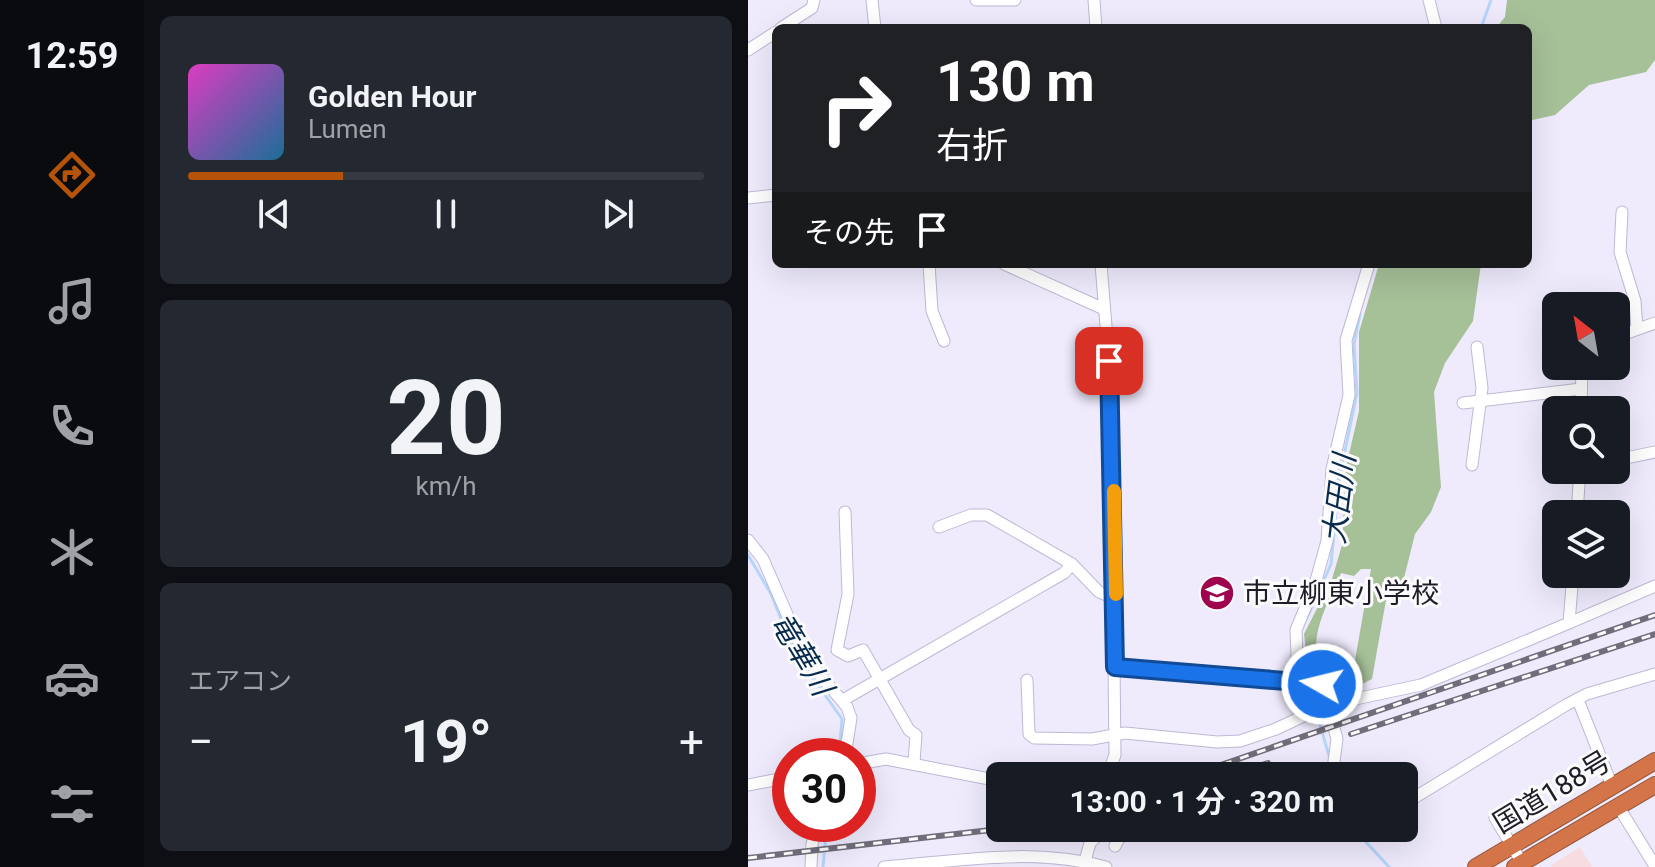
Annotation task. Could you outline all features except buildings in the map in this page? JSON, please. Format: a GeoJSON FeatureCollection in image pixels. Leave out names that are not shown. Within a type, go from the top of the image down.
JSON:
{"type":"FeatureCollection","features":[{"type":"Feature","properties":{"kind":"highway","name":"国道188号"},"geometry":{"type":"LineString","coordinates":[[1476,867],[1655,761]]}},
{"type":"Feature","properties":{"kind":"highway","name":"国道188号"},"geometry":{"type":"LineString","coordinates":[[1521,866],[1655,785]]}},
{"type":"Feature","properties":{"kind":"street"},"geometry":{"type":"LineString","coordinates":[[787,24],[812,8],[814,0]]}},
{"type":"Feature","properties":{"kind":"street"},"geometry":{"type":"LineString","coordinates":[[872,0],[875,24]]}},
{"type":"Feature","properties":{"kind":"street"},"geometry":{"type":"LineString","coordinates":[[976,0],[1015,0]]}},
{"type":"Feature","properties":{"kind":"street"},"geometry":{"type":"LineString","coordinates":[[1094,0],[1096,24]]}},
{"type":"Feature","properties":{"kind":"street"},"geometry":{"type":"LineString","coordinates":[[1429,0],[1435,24]]}},
{"type":"Feature","properties":{"kind":"street"},"geometry":{"type":"LineString","coordinates":[[748,50],[772,35]]}},
{"type":"Feature","properties":{"kind":"street"},"geometry":{"type":"LineString","coordinates":[[748,198],[772,195]]}},
{"type":"Feature","properties":{"kind":"street"},"geometry":{"type":"LineString","coordinates":[[1622,212],[1620,252],[1635,301],[1637,329]]}},
{"type":"Feature","properties":{"kind":"street"},"geometry":{"type":"LineString","coordinates":[[929,268],[932,311],[944,341]]}},
{"type":"Feature","properties":{"kind":"street"},"geometry":{"type":"LineString","coordinates":[[1013,268],[1104,309]]}},
{"type":"Feature","properties":{"kind":"street"},"geometry":{"type":"LineString","coordinates":[[1101,268],[1111,388],[1116,599],[1113,762]]}},
{"type":"Feature","properties":{"kind":"street"},"geometry":{"type":"LineString","coordinates":[[1334,762],[1337,739],[1327,705],[1309,681],[1296,630],[1319,575],[1327,541],[1330,484],[1349,395],[1346,340],[1368,268]]}},
{"type":"Feature","properties":{"kind":"street"},"geometry":{"type":"LineString","coordinates":[[1630,332],[1655,323]]}},
{"type":"Feature","properties":{"kind":"street"},"geometry":{"type":"LineString","coordinates":[[1472,465],[1481,401],[1477,347]]}},
{"type":"Feature","properties":{"kind":"street"},"geometry":{"type":"LineString","coordinates":[[1581,380],[1581,396]]}},
{"type":"Feature","properties":{"kind":"street"},"geometry":{"type":"LineString","coordinates":[[1463,403],[1581,389]]}},
{"type":"Feature","properties":{"kind":"street"},"geometry":{"type":"LineString","coordinates":[[1630,457],[1655,452]]}},
{"type":"Feature","properties":{"kind":"street"},"geometry":{"type":"LineString","coordinates":[[845,512],[848,594],[837,650],[848,656],[863,650],[909,730],[916,735],[914,762]]}},
{"type":"Feature","properties":{"kind":"street"},"geometry":{"type":"LineString","coordinates":[[939,527],[971,515],[987,515],[1072,564],[1099,592],[1116,599]]}},
{"type":"Feature","properties":{"kind":"street"},"geometry":{"type":"LineString","coordinates":[[748,540],[763,559],[806,658],[843,700],[851,718],[848,738]]}},
{"type":"Feature","properties":{"kind":"street"},"geometry":{"type":"LineString","coordinates":[[843,700],[988,619],[1064,573],[1072,564]]}},
{"type":"Feature","properties":{"kind":"street"},"geometry":{"type":"LineString","coordinates":[[1027,680],[1029,734],[1034,738],[1092,739],[1114,734],[1240,741],[1276,729],[1327,705],[1433,680],[1655,586]]}},
{"type":"Feature","properties":{"kind":"street"},"geometry":{"type":"LineString","coordinates":[[1569,623],[1572,588]]}},
{"type":"Feature","properties":{"kind":"street"},"geometry":{"type":"LineString","coordinates":[[1115,667],[1309,681],[1360,698]]}},
{"type":"Feature","properties":{"kind":"street"},"geometry":{"type":"LineString","coordinates":[[1418,796],[1578,700],[1655,674]]}},
{"type":"Feature","properties":{"kind":"street"},"geometry":{"type":"LineString","coordinates":[[1578,700],[1612,786]]}},
{"type":"Feature","properties":{"kind":"street"},"geometry":{"type":"LineString","coordinates":[[876,761],[914,762],[986,778]]}},
{"type":"Feature","properties":{"kind":"street"},"geometry":{"type":"LineString","coordinates":[[748,785],[772,780]]}},
{"type":"Feature","properties":{"kind":"street"},"geometry":{"type":"LineString","coordinates":[[1618,806],[1655,866]]}},
{"type":"Feature","properties":{"kind":"street"},"geometry":{"type":"LineString","coordinates":[[1495,818],[1521,866]]}},
{"type":"Feature","properties":{"kind":"street"},"geometry":{"type":"LineString","coordinates":[[811,867],[813,842]]}},
{"type":"Feature","properties":{"kind":"street"},"geometry":{"type":"LineString","coordinates":[[1085,861],[1090,842]]}},
{"type":"Feature","properties":{"kind":"street"},"geometry":{"type":"LineString","coordinates":[[1115,846],[1117,842]]}},
{"type":"Feature","properties":{"kind":"street"},"geometry":{"type":"LineString","coordinates":[[884,867],[1021,856],[1085,861],[1106,867]]}},
{"type":"Feature","properties":{"kind":"shaded area"},"geometry":{"type":"Polygon","coordinates":[[[1580,847],[1592,867],[1551,867],[1553,864],[1580,847]]]}},
{"type":"Feature","properties":{"kind":"green space"},"geometry":{"type":"Polygon","coordinates":[[[1507,0],[1655,0],[1655,60],[1646,72],[1589,85],[1555,115],[1532,120],[1532,24],[1499,24],[1505,17],[1507,0]]]}},
{"type":"Feature","properties":{"kind":"green space"},"geometry":{"type":"Polygon","coordinates":[[[1378,268],[1480,268],[1473,321],[1445,363],[1434,392],[1441,487],[1431,512],[1415,534],[1402,586],[1386,600],[1372,679],[1358,686],[1351,683],[1371,569],[1361,569],[1354,576],[1341,573],[1317,634],[1317,658],[1322,670],[1345,666],[1343,682],[1313,673],[1307,659],[1304,634],[1332,579],[1342,545],[1346,467],[1359,411],[1359,332],[1378,268]]]}},
{"type":"Feature","properties":{"kind":"waterway","name":"大田川"},"geometry":{"type":"LineString","coordinates":[[1482,24],[1491,0]]}},
{"type":"Feature","properties":{"kind":"waterway","name":"大田川"},"geometry":{"type":"LineString","coordinates":[[1307,618],[1331,564],[1339,479],[1357,393],[1354,344],[1360,314]]}},
{"type":"Feature","properties":{"kind":"waterway","name":"竜華川"},"geometry":{"type":"LineString","coordinates":[[748,555],[771,594],[794,651],[842,719],[840,738]]}},
{"type":"Feature","properties":{"kind":"waterway","name":"大田川"},"geometry":{"type":"LineString","coordinates":[[1302,652],[1308,680]]}},
{"type":"Feature","properties":{"kind":"waterway","name":"大田川"},"geometry":{"type":"LineString","coordinates":[[1310,687],[1315,707]]}},
{"type":"Feature","properties":{"kind":"waterway","name":"大田川"},"geometry":{"type":"LineString","coordinates":[[1317,714],[1329,756]]}},
{"type":"Feature","properties":{"kind":"waterway","name":"竜華川"},"geometry":{"type":"LineString","coordinates":[[823,867],[825,842]]}},
{"type":"Feature","properties":{"kind":"waterway","name":"大田川"},"geometry":{"type":"LineString","coordinates":[[1366,842],[1389,867]]}},
{"type":"Feature","properties":{"kind":"railway"},"geometry":{"type":"LineString","coordinates":[[1230,762],[1655,615]]}},
{"type":"Feature","properties":{"kind":"railway"},"geometry":{"type":"LineString","coordinates":[[1351,734],[1655,634]]}},
{"type":"Feature","properties":{"kind":"railway"},"geometry":{"type":"LineString","coordinates":[[748,858],[986,831]]}},
{"type":"Feature","properties":{"kind":"slow traffic"},"geometry":{"type":"LineString","coordinates":[[1114,491],[1116,594]]}},
{"type":"Feature","properties":{"kind":"place","name":"市立柳東小学校"},"geometry":{"type":"Point","coordinates":[1217,593]}},
{"type":"Feature","properties":{"kind":"route"},"geometry":{"type":"LineString","coordinates":[[1109,361],[1115,667],[1298,679],[1322,684]]}}]}
